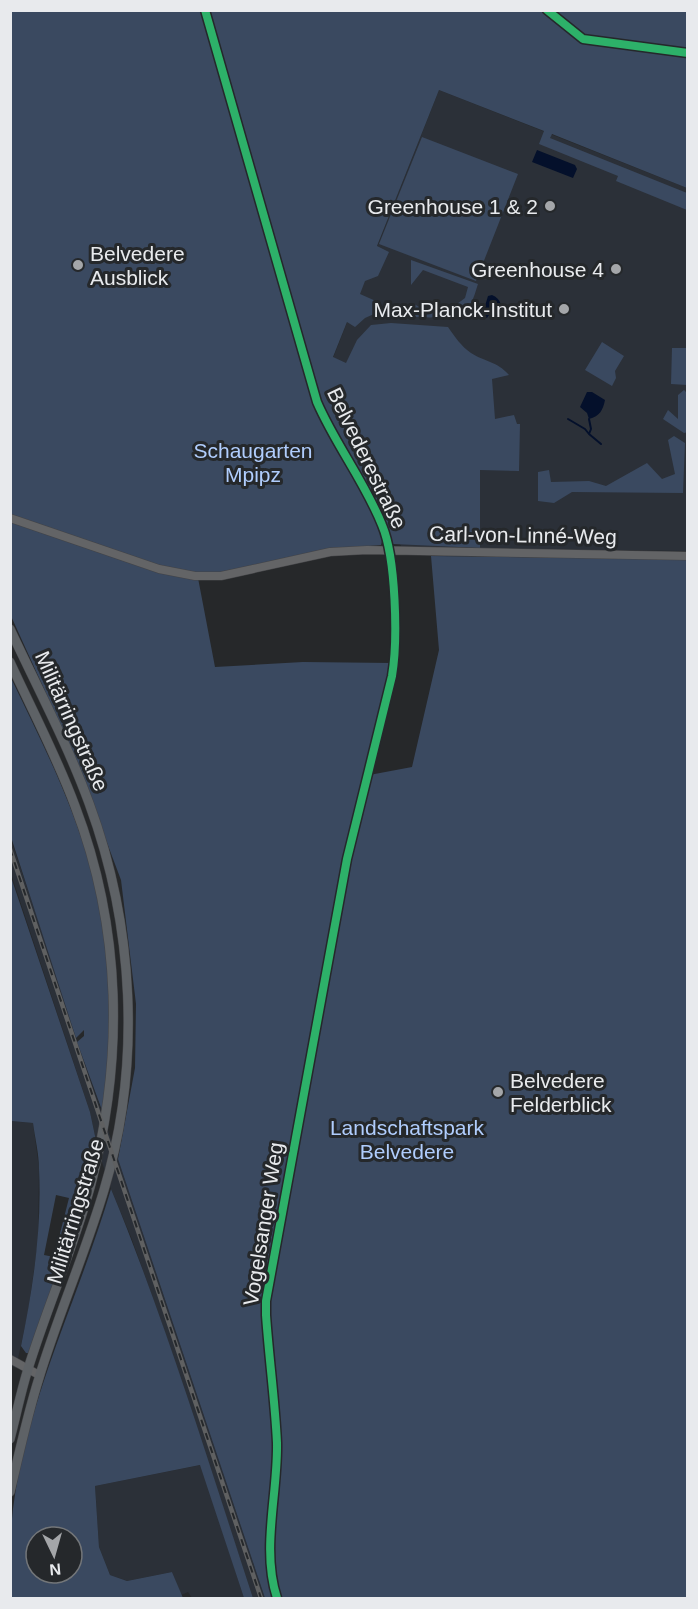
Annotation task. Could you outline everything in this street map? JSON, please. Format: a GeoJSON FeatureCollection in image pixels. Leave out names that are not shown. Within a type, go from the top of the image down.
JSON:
{"type":"FeatureCollection","features":[{"type":"Feature","properties":{"kind":"main road","name":"Militärringstraße"},"geometry":{"type":"LineString","coordinates":[[10,630],[72,762],[101,840],[121,923],[128,995],[127,1047],[116,1142],[105,1188],[39,1376],[10,1492]]}},
{"type":"Feature","properties":{"kind":"main road","name":"Militärringstraße"},"geometry":{"type":"LineString","coordinates":[[10,662],[60,768],[88,845],[107,923],[114,998],[114,1046],[104,1133],[63,1272],[28,1369],[10,1439]]}},
{"type":"Feature","properties":{"kind":"street","name":"Belvederestraße"},"geometry":{"type":"LineString","coordinates":[[205,10],[317,402],[379,517],[390,550],[396,656],[347,859]]}},
{"type":"Feature","properties":{"kind":"street","name":"Carl-von-Linné-Weg"},"geometry":{"type":"LineString","coordinates":[[10,518],[159,569],[195,576],[221,576],[330,552],[390,550],[687,556]]}},
{"type":"Feature","properties":{"kind":"street","name":"Vogelsanger Weg"},"geometry":{"type":"LineString","coordinates":[[277,1599],[271,1576],[270,1557],[277,1444],[266,1301],[347,859]]}},
{"type":"Feature","properties":{"kind":"street"},"geometry":{"type":"LineString","coordinates":[[10,1359],[39,1376]]}},
{"type":"Feature","properties":{"kind":"shaded area"},"geometry":{"type":"Polygon","coordinates":[[[439,90],[687,188],[687,551],[402,548],[379,501],[333,358],[439,90]]]}},
{"type":"Feature","properties":{"kind":"shaded area"},"geometry":{"type":"Polygon","coordinates":[[[537,150],[575,165],[577,169],[573,178],[532,162],[537,150]]]}},
{"type":"Feature","properties":{"kind":"shaded area"},"geometry":{"type":"Polygon","coordinates":[[[492,295],[499,301],[505,316],[491,312],[487,318],[482,316],[488,296],[492,295]]]}},
{"type":"Feature","properties":{"kind":"shaded area"},"geometry":{"type":"Polygon","coordinates":[[[587,392],[592,392],[605,400],[600,412],[589,419],[587,413],[580,407],[587,392]]]}},
{"type":"Feature","properties":{"kind":"shaded area"},"geometry":{"type":"Polygon","coordinates":[[[10,837],[265,1598],[253,1598],[160,1318],[111,1189],[98,1150],[90,1112],[11,874],[10,837]]]}},
{"type":"Feature","properties":{"kind":"shaded area"},"geometry":{"type":"Polygon","coordinates":[[[10,1121],[33,1123],[39,1168],[38,1242],[28,1312],[16,1368],[10,1365],[10,1121]]]}},
{"type":"Feature","properties":{"kind":"shaded area"},"geometry":{"type":"Polygon","coordinates":[[[201,1465],[244,1598],[192,1598],[188,1592],[181,1595],[172,1572],[127,1581],[110,1575],[99,1547],[95,1486],[201,1465]]]}},
{"type":"Feature","properties":{"kind":"green space","name":"Landschaftspark Belvedere"},"geometry":{"type":"Polygon","coordinates":[[[11,11],[687,11],[687,188],[552,134],[550,138],[687,193],[687,210],[616,181],[618,176],[539,144],[544,131],[439,90],[377,246],[389,252],[378,276],[365,281],[360,294],[378,302],[374,314],[355,327],[347,322],[333,357],[346,363],[357,340],[371,325],[391,323],[448,327],[467,350],[495,364],[509,375],[492,379],[495,419],[514,415],[517,424],[520,424],[519,471],[480,470],[480,548],[393,544],[382,519],[381,545],[324,550],[198,578],[215,667],[303,662],[392,663],[364,776],[412,767],[439,650],[431,556],[687,559],[687,1598],[265,1598],[118,1159],[135,1068],[136,1004],[121,880],[74,755],[11,616],[11,11]]]}},
{"type":"Feature","properties":{"kind":"green space"},"geometry":{"type":"Polygon","coordinates":[[[422,137],[518,174],[476,281],[379,244],[422,137]]]}},
{"type":"Feature","properties":{"kind":"green space"},"geometry":{"type":"Polygon","coordinates":[[[411,260],[478,284],[471,303],[459,313],[451,315],[410,317],[414,304],[428,312],[453,307],[465,298],[468,287],[423,270],[411,285],[411,260]]]}},
{"type":"Feature","properties":{"kind":"green space"},"geometry":{"type":"Polygon","coordinates":[[[602,342],[624,356],[615,371],[616,378],[612,386],[585,370],[602,342]]]}},
{"type":"Feature","properties":{"kind":"green space"},"geometry":{"type":"Polygon","coordinates":[[[672,348],[687,348],[687,385],[671,384],[672,348]]]}},
{"type":"Feature","properties":{"kind":"green space"},"geometry":{"type":"Polygon","coordinates":[[[684,390],[687,393],[688,432],[684,433],[663,419],[668,410],[678,419],[678,395],[684,390]]]}},
{"type":"Feature","properties":{"kind":"green space"},"geometry":{"type":"Polygon","coordinates":[[[674,436],[685,443],[683,493],[572,492],[554,503],[538,501],[538,472],[549,470],[551,482],[589,481],[606,486],[647,463],[662,479],[675,474],[668,440],[674,436]]]}},
{"type":"Feature","properties":{"kind":"green space"},"geometry":{"type":"Polygon","coordinates":[[[10,676],[64,793],[82,840],[98,897],[106,946],[110,1010],[109,1054],[103,1113],[77,1042],[84,1036],[84,1030],[76,1038],[11,837],[10,676]]]}},
{"type":"Feature","properties":{"kind":"green space"},"geometry":{"type":"Polygon","coordinates":[[[10,874],[90,1112],[98,1150],[29,1353],[26,1353],[21,1346],[36,1258],[40,1191],[39,1163],[33,1123],[11,1121],[10,874]],[[56,1195],[44,1255],[54,1257],[69,1198],[56,1195]]]}},
{"type":"Feature","properties":{"kind":"green space"},"geometry":{"type":"Polygon","coordinates":[[[111,1189],[168,1341],[253,1598],[244,1598],[200,1465],[95,1486],[99,1547],[110,1575],[127,1581],[172,1572],[183,1598],[11,1598],[11,1530],[17,1486],[26,1442],[52,1357],[111,1189]]]}},
{"type":"Feature","properties":{"kind":"waterway"},"geometry":{"type":"LineString","coordinates":[[568,419],[589,434]]}},
{"type":"Feature","properties":{"kind":"waterway"},"geometry":{"type":"LineString","coordinates":[[589,419],[591,429],[589,434],[601,444]]}},
{"type":"Feature","properties":{"kind":"railway"},"geometry":{"type":"LineString","coordinates":[[10,849],[261,1598]]}},
{"type":"Feature","properties":{"kind":"cycle path"},"geometry":{"type":"LineString","coordinates":[[205,10],[317,402],[382,525],[390,557],[394,599],[395,642],[392,676],[347,859],[266,1301],[277,1443],[270,1541],[272,1579],[277,1598]]}},
{"type":"Feature","properties":{"kind":"cycle path"},"geometry":{"type":"LineString","coordinates":[[547,10],[583,39],[688,53]]}},
{"type":"Feature","properties":{"kind":"place","name":"Greenhouse 1 & 2"},"geometry":{"type":"Point","coordinates":[550,206]}},
{"type":"Feature","properties":{"kind":"place","name":"Belvedere Ausblick"},"geometry":{"type":"Point","coordinates":[78,265]}},
{"type":"Feature","properties":{"kind":"place","name":"Greenhouse 4"},"geometry":{"type":"Point","coordinates":[616,269]}},
{"type":"Feature","properties":{"kind":"place","name":"Max-Planck-Institut"},"geometry":{"type":"Point","coordinates":[564,309]}},
{"type":"Feature","properties":{"kind":"place","name":"Belvedere Felderblick"},"geometry":{"type":"Point","coordinates":[498,1092]}},
{"type":"Feature","properties":{"kind":"park label","name":"Schaugarten Mpipz"},"geometry":{"type":"Point","coordinates":[253,462]}}]}
